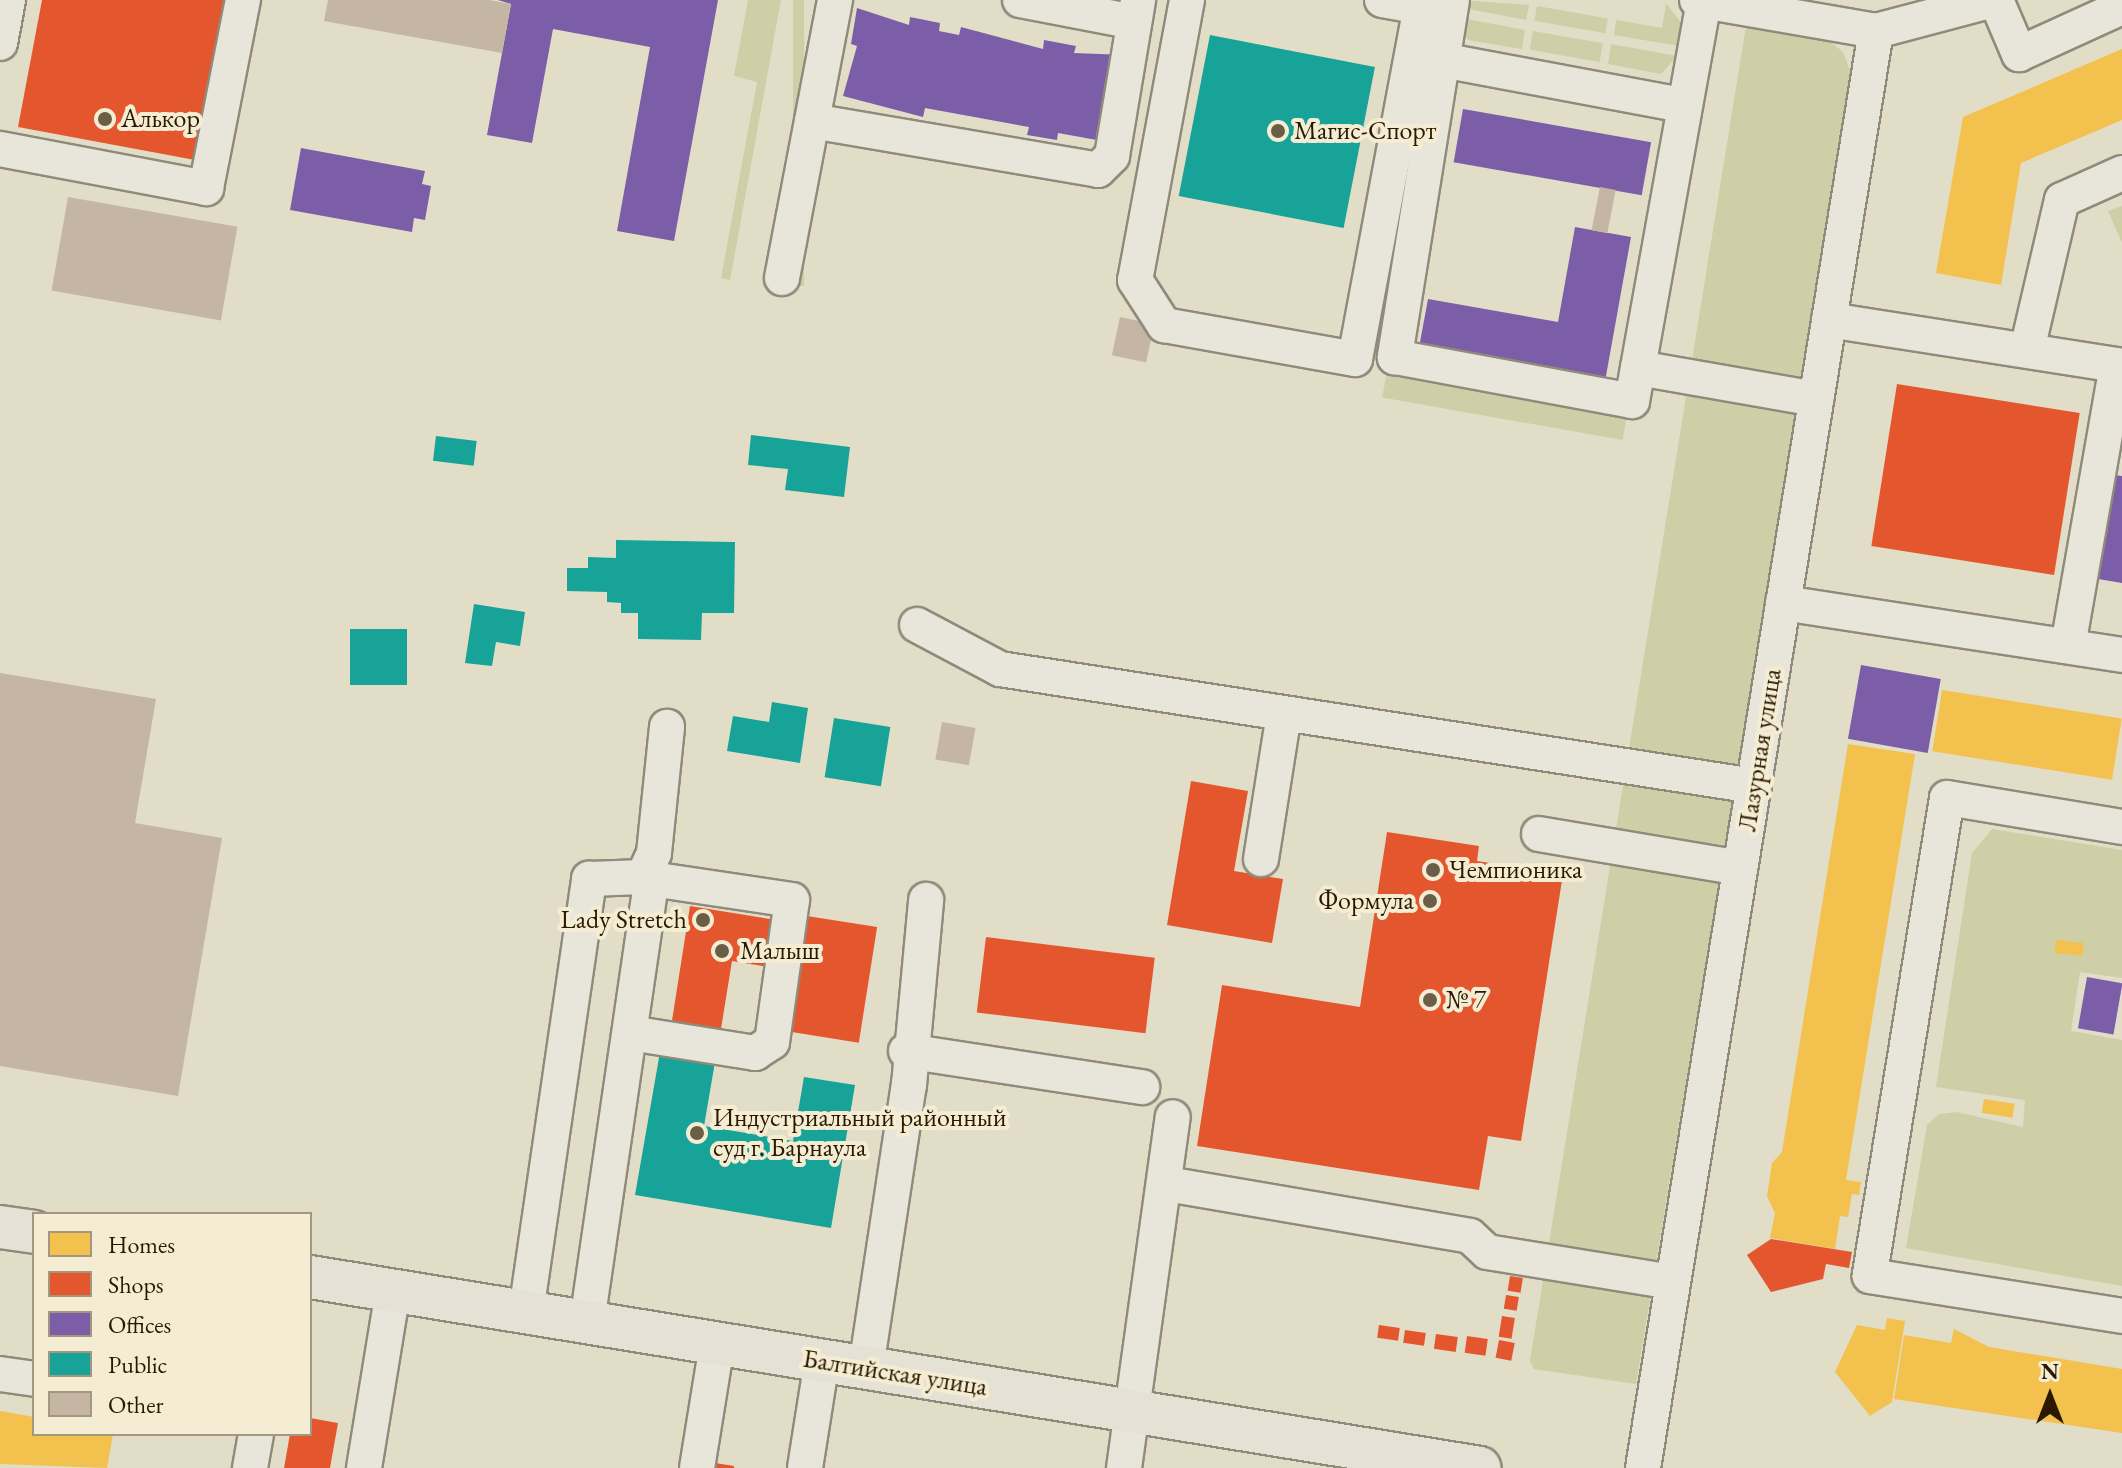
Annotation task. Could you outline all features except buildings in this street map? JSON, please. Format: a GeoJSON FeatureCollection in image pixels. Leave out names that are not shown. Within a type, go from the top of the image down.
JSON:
{"type":"FeatureCollection","features":[{"type":"Feature","properties":{"kind":"main road"},"geometry":{"type":"LineString","coordinates":[[0,1227],[32,1232]]}},
{"type":"Feature","properties":{"kind":"main road","name":"Балтийская улица"},"geometry":{"type":"LineString","coordinates":[[312,1277],[1133,1411],[1319,1455],[1480,1468]]}},
{"type":"Feature","properties":{"kind":"street"},"geometry":{"type":"LineString","coordinates":[[0,43],[8,0]]}},
{"type":"Feature","properties":{"kind":"street"},"geometry":{"type":"LineString","coordinates":[[0,149],[206,188],[243,0]]}},
{"type":"Feature","properties":{"kind":"street"},"geometry":{"type":"LineString","coordinates":[[782,278],[835,0]]}},
{"type":"Feature","properties":{"kind":"street"},"geometry":{"type":"LineString","coordinates":[[812,121],[1098,170],[1112,156],[1136,11],[1020,0]]}},
{"type":"Feature","properties":{"kind":"street"},"geometry":{"type":"LineString","coordinates":[[1187,0],[1135,280],[1164,325],[1355,359],[1432,2]]}},
{"type":"Feature","properties":{"kind":"street"},"geometry":{"type":"LineString","coordinates":[[1382,0],[1432,2]]}},
{"type":"Feature","properties":{"kind":"street"},"geometry":{"type":"LineString","coordinates":[[1432,2],[1447,61],[1395,357],[1632,401],[1702,0],[1772,6],[1876,31],[1994,0],[2019,54],[2122,7]]}},
{"type":"Feature","properties":{"kind":"street","name":"Лазурная улица"},"geometry":{"type":"LineString","coordinates":[[1643,1468],[1876,31]]}},
{"type":"Feature","properties":{"kind":"street"},"geometry":{"type":"LineString","coordinates":[[1447,61],[1682,105]]}},
{"type":"Feature","properties":{"kind":"street"},"geometry":{"type":"LineString","coordinates":[[2027,350],[2062,200],[2122,173]]}},
{"type":"Feature","properties":{"kind":"street"},"geometry":{"type":"LineString","coordinates":[[1829,320],[2119,365],[2068,646]]}},
{"type":"Feature","properties":{"kind":"street"},"geometry":{"type":"LineString","coordinates":[[1638,368],[1816,399]]}},
{"type":"Feature","properties":{"kind":"street"},"geometry":{"type":"LineString","coordinates":[[1783,603],[2122,655]]}},
{"type":"Feature","properties":{"kind":"street"},"geometry":{"type":"LineString","coordinates":[[917,625],[1000,669],[1754,786]]}},
{"type":"Feature","properties":{"kind":"street"},"geometry":{"type":"LineString","coordinates":[[1261,859],[1284,714]]}},
{"type":"Feature","properties":{"kind":"street"},"geometry":{"type":"LineString","coordinates":[[587,1322],[630,1033],[667,727]]}},
{"type":"Feature","properties":{"kind":"street"},"geometry":{"type":"LineString","coordinates":[[2122,827],[1947,798],[1870,1276],[2122,1316]]}},
{"type":"Feature","properties":{"kind":"street"},"geometry":{"type":"LineString","coordinates":[[1539,834],[1740,868]]}},
{"type":"Feature","properties":{"kind":"street"},"geometry":{"type":"LineString","coordinates":[[526,1312],[589,879],[647,878],[792,900],[772,1042],[755,1053],[630,1033]]}},
{"type":"Feature","properties":{"kind":"street"},"geometry":{"type":"LineString","coordinates":[[866,1368],[909,1085],[906,1051],[926,900]]}},
{"type":"Feature","properties":{"kind":"street"},"geometry":{"type":"LineString","coordinates":[[906,1051],[1142,1087]]}},
{"type":"Feature","properties":{"kind":"street"},"geometry":{"type":"LineString","coordinates":[[1124,1468],[1167,1184],[1173,1117]]}},
{"type":"Feature","properties":{"kind":"street"},"geometry":{"type":"LineString","coordinates":[[1167,1184],[1470,1236],[1487,1252],[1673,1282]]}},
{"type":"Feature","properties":{"kind":"street"},"geometry":{"type":"LineString","coordinates":[[364,1468],[393,1291]]}},
{"type":"Feature","properties":{"kind":"street"},"geometry":{"type":"LineString","coordinates":[[697,1468],[717,1344]]}},
{"type":"Feature","properties":{"kind":"street"},"geometry":{"type":"LineString","coordinates":[[805,1468],[822,1361]]}},
{"type":"Feature","properties":{"kind":"street"},"geometry":{"type":"LineString","coordinates":[[250,1468],[256,1436]]}},
{"type":"Feature","properties":{"kind":"green space"},"geometry":{"type":"Polygon","coordinates":[[[748,0],[781,0],[730,280],[721,278],[757,82],[734,76],[748,0]]]}},
{"type":"Feature","properties":{"kind":"green space"},"geometry":{"type":"Polygon","coordinates":[[[793,0],[804,0],[804,286],[793,286],[793,0]]]}},
{"type":"Feature","properties":{"kind":"green space"},"geometry":{"type":"Polygon","coordinates":[[[1459,0],[1529,5],[1526,20],[1458,7],[1459,0]]]}},
{"type":"Feature","properties":{"kind":"green space"},"geometry":{"type":"Polygon","coordinates":[[[1666,3],[1682,24],[1679,46],[1614,35],[1616,20],[1662,28],[1666,3]]]}},
{"type":"Feature","properties":{"kind":"green space"},"geometry":{"type":"Polygon","coordinates":[[[1537,6],[1608,19],[1605,33],[1534,21],[1537,6]]]}},
{"type":"Feature","properties":{"kind":"green space"},"geometry":{"type":"Polygon","coordinates":[[[1456,17],[1525,30],[1522,49],[1468,40],[1456,17]]]}},
{"type":"Feature","properties":{"kind":"green space"},"geometry":{"type":"Polygon","coordinates":[[[1747,20],[1819,32],[1843,52],[1852,76],[1636,1384],[1534,1369],[1530,1361],[1747,20]]]}},
{"type":"Feature","properties":{"kind":"green space"},"geometry":{"type":"Polygon","coordinates":[[[1533,31],[1603,43],[1600,62],[1530,50],[1533,31]]]}},
{"type":"Feature","properties":{"kind":"green space"},"geometry":{"type":"Polygon","coordinates":[[[1611,44],[1677,56],[1661,74],[1608,64],[1611,44]]]}},
{"type":"Feature","properties":{"kind":"green space"},"geometry":{"type":"Polygon","coordinates":[[[2122,206],[2122,243],[2108,211],[2122,206]]]}},
{"type":"Feature","properties":{"kind":"green space"},"geometry":{"type":"Polygon","coordinates":[[[1387,371],[1627,413],[1623,440],[1382,398],[1387,371]]]}},
{"type":"Feature","properties":{"kind":"green space"},"geometry":{"type":"Polygon","coordinates":[[[1992,829],[2122,850],[2122,978],[2080,972],[2071,1031],[2122,1040],[2122,1286],[1906,1248],[1927,1125],[1939,1114],[1957,1112],[2023,1127],[2025,1100],[1936,1087],[1972,853],[1992,829]]]}},
{"type":"Feature","properties":{"kind":"place","name":"Алькор"},"geometry":{"type":"Point","coordinates":[105,119]}},
{"type":"Feature","properties":{"kind":"place","name":"Магис-Спорт"},"geometry":{"type":"Point","coordinates":[1278,131]}},
{"type":"Feature","properties":{"kind":"place","name":"Чемпионика"},"geometry":{"type":"Point","coordinates":[1433,870]}},
{"type":"Feature","properties":{"kind":"place","name":"Формула"},"geometry":{"type":"Point","coordinates":[1430,901]}},
{"type":"Feature","properties":{"kind":"place","name":"Lady Stretch"},"geometry":{"type":"Point","coordinates":[703,920]}},
{"type":"Feature","properties":{"kind":"place","name":"Малыш"},"geometry":{"type":"Point","coordinates":[722,951]}},
{"type":"Feature","properties":{"kind":"place","name":"№ 7"},"geometry":{"type":"Point","coordinates":[1430,1000]}},
{"type":"Feature","properties":{"kind":"place","name":"Индустриальный районный суд г. Барнаула"},"geometry":{"type":"Point","coordinates":[697,1133]}}]}
